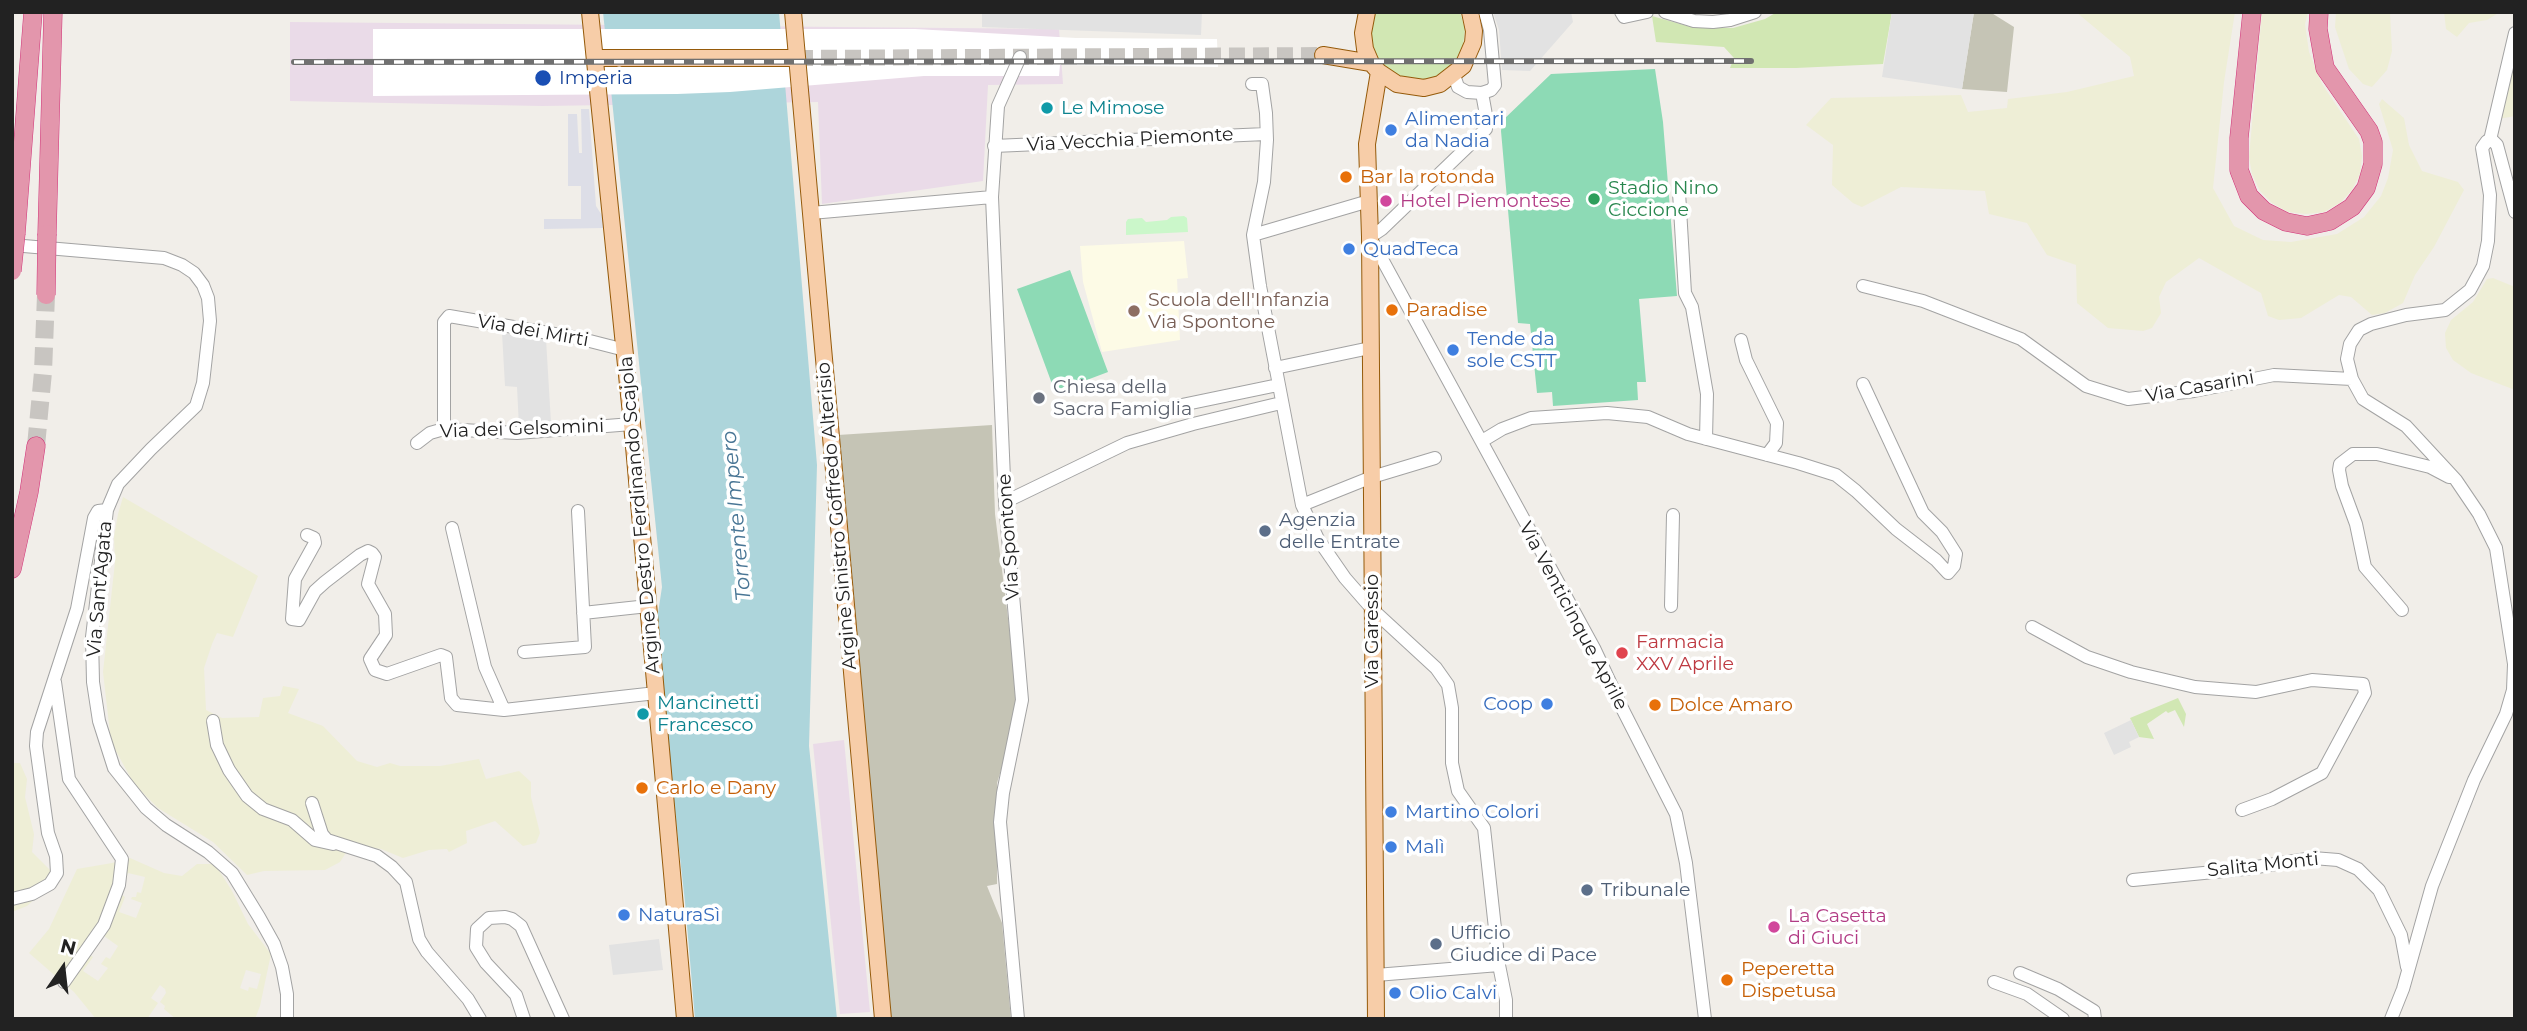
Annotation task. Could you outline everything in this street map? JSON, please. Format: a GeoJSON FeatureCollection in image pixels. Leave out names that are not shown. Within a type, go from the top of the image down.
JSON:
{"type":"FeatureCollection","features":[{"type":"Feature","properties":{"kind":"highway"},"geometry":{"type":"LineString","coordinates":[[12,271],[33,12]]}},
{"type":"Feature","properties":{"kind":"highway"},"geometry":{"type":"LineString","coordinates":[[46,295],[53,12]]}},
{"type":"Feature","properties":{"kind":"highway"},"geometry":{"type":"LineString","coordinates":[[2251,14],[2239,138],[2239,170],[2249,197],[2264,211],[2286,222],[2308,226],[2330,222],[2352,207],[2366,188],[2374,164],[2373,142],[2369,131],[2325,68],[2318,29],[2319,12]]}},
{"type":"Feature","properties":{"kind":"highway"},"geometry":{"type":"LineString","coordinates":[[12,569],[36,446]]}},
{"type":"Feature","properties":{"kind":"main road","name":"Argine Destro Ferdinando Scajola"},"geometry":{"type":"LineString","coordinates":[[590,12],[632,424],[685,1019]]}},
{"type":"Feature","properties":{"kind":"main road"},"geometry":{"type":"LineString","coordinates":[[1371,117],[1382,100],[1408,87],[1432,86],[1454,75],[1463,66],[1473,43],[1474,31],[1470,12]]}},
{"type":"Feature","properties":{"kind":"main road","name":"Argine Sinistro Goffredo Alterisio"},"geometry":{"type":"LineString","coordinates":[[794,18],[883,1019]]}},
{"type":"Feature","properties":{"kind":"main road"},"geometry":{"type":"LineString","coordinates":[[1364,19],[1365,49],[1375,67],[1388,79],[1408,87]]}},
{"type":"Feature","properties":{"kind":"main road"},"geometry":{"type":"LineString","coordinates":[[1364,19],[1352,45],[1323,55],[1375,67]]}},
{"type":"Feature","properties":{"kind":"main road"},"geometry":{"type":"LineString","coordinates":[[595,58],[797,58]]}},
{"type":"Feature","properties":{"kind":"main road","name":"Via Garessio"},"geometry":{"type":"LineString","coordinates":[[1375,67],[1367,144],[1376,1019]]}},
{"type":"Feature","properties":{"kind":"street"},"geometry":{"type":"LineString","coordinates":[[1454,75],[1458,87],[1467,92],[1482,93],[1491,90],[1495,85],[1492,42],[1485,12]]}},
{"type":"Feature","properties":{"kind":"street"},"geometry":{"type":"LineString","coordinates":[[1621,12],[1624,17],[1647,12]]}},
{"type":"Feature","properties":{"kind":"street"},"geometry":{"type":"LineString","coordinates":[[1665,12],[1713,22],[1755,12]]}},
{"type":"Feature","properties":{"kind":"street"},"geometry":{"type":"LineString","coordinates":[[2490,140],[2515,33]]}},
{"type":"Feature","properties":{"kind":"street","name":"Via Spontone"},"geometry":{"type":"LineString","coordinates":[[1018,1019],[1000,822],[1021,699],[1005,502],[992,197],[998,106],[1020,57]]}},
{"type":"Feature","properties":{"kind":"street"},"geometry":{"type":"LineString","coordinates":[[1252,84],[1262,84],[1266,113],[1267,157],[1253,235],[1259,286],[1302,505],[1318,539],[1345,578],[1373,610],[1436,668],[1448,685],[1452,708],[1452,763],[1458,791],[1484,828],[1499,965],[1506,1000],[1506,1019]]}},
{"type":"Feature","properties":{"kind":"street"},"geometry":{"type":"LineString","coordinates":[[1370,237],[1382,229],[1486,129],[1482,93]]}},
{"type":"Feature","properties":{"kind":"street","name":"Via Vecchia Piemonte"},"geometry":{"type":"LineString","coordinates":[[994,146],[1266,134]]}},
{"type":"Feature","properties":{"kind":"street"},"geometry":{"type":"LineString","coordinates":[[2490,140],[2497,145],[2515,212]]}},
{"type":"Feature","properties":{"kind":"street"},"geometry":{"type":"LineString","coordinates":[[2391,1019],[2408,971],[2432,886],[2474,780],[2506,714],[2513,690],[2514,659],[2496,548],[2479,513],[2456,480],[2406,426],[2363,399],[2352,379],[2347,359],[2350,344],[2359,330],[2394,318],[2445,310],[2470,290],[2483,266],[2491,218],[2482,148],[2485,142],[2490,140]]}},
{"type":"Feature","properties":{"kind":"street"},"geometry":{"type":"LineString","coordinates":[[1679,192],[1685,293],[1692,307],[1707,394],[1706,439]]}},
{"type":"Feature","properties":{"kind":"street"},"geometry":{"type":"LineString","coordinates":[[811,213],[992,197]]}},
{"type":"Feature","properties":{"kind":"street"},"geometry":{"type":"LineString","coordinates":[[1253,235],[1369,201]]}},
{"type":"Feature","properties":{"kind":"street","name":"Via Venticinque Aprile"},"geometry":{"type":"LineString","coordinates":[[1370,237],[1594,648],[1676,814],[1686,863],[1705,1019]]}},
{"type":"Feature","properties":{"kind":"street","name":"Via Sant'Agata"},"geometry":{"type":"LineString","coordinates":[[14,239],[164,258],[194,273],[208,298],[210,321],[205,371],[196,406],[118,484],[107,510],[92,637],[93,682],[105,743],[114,768],[146,808],[214,857],[241,885],[278,955],[285,981],[287,1019]]}},
{"type":"Feature","properties":{"kind":"street","name":"Via Casarini"},"geometry":{"type":"LineString","coordinates":[[1863,286],[1923,301],[2021,339],[2086,386],[2128,399],[2193,391],[2274,374],[2352,379]]}},
{"type":"Feature","properties":{"kind":"street","name":"Via dei Mirti"},"geometry":{"type":"LineString","coordinates":[[444,429],[444,323],[449,317],[578,338],[625,350]]}},
{"type":"Feature","properties":{"kind":"street"},"geometry":{"type":"LineString","coordinates":[[1741,340],[1746,360],[1777,423],[1776,443],[1767,455]]}},
{"type":"Feature","properties":{"kind":"street"},"geometry":{"type":"LineString","coordinates":[[1275,368],[1370,348]]}},
{"type":"Feature","properties":{"kind":"street"},"geometry":{"type":"LineString","coordinates":[[1482,441],[1502,429],[1531,418],[1607,413],[1648,418],[1688,434],[1836,475],[1948,573],[1955,566],[1956,554],[1942,533],[1923,513],[1863,384]]}},
{"type":"Feature","properties":{"kind":"street"},"geometry":{"type":"LineString","coordinates":[[1172,407],[1278,385]]}},
{"type":"Feature","properties":{"kind":"street"},"geometry":{"type":"LineString","coordinates":[[1005,502],[1127,443],[1281,402]]}},
{"type":"Feature","properties":{"kind":"street","name":"Via dei Gelsomini"},"geometry":{"type":"LineString","coordinates":[[417,443],[430,433],[444,429],[517,433],[632,424]]}},
{"type":"Feature","properties":{"kind":"street"},"geometry":{"type":"LineString","coordinates":[[2402,610],[2365,567],[2356,524],[2342,486],[2340,464],[2353,454],[2377,454],[2430,467],[2456,480]]}},
{"type":"Feature","properties":{"kind":"street"},"geometry":{"type":"LineString","coordinates":[[1302,505],[1372,478],[1436,458]]}},
{"type":"Feature","properties":{"kind":"street"},"geometry":{"type":"LineString","coordinates":[[12,899],[32,894],[50,884],[57,873],[57,856],[48,833],[36,746],[40,720],[77,609],[94,518],[98,510],[107,510]]}},
{"type":"Feature","properties":{"kind":"street"},"geometry":{"type":"LineString","coordinates":[[524,652],[585,647],[578,511]]}},
{"type":"Feature","properties":{"kind":"street"},"geometry":{"type":"LineString","coordinates":[[1671,606],[1673,515]]}},
{"type":"Feature","properties":{"kind":"street"},"geometry":{"type":"LineString","coordinates":[[452,528],[485,667],[505,709]]}},
{"type":"Feature","properties":{"kind":"street"},"geometry":{"type":"LineString","coordinates":[[307,536],[314,538],[315,543],[295,579],[292,619],[299,620],[314,591],[368,551],[375,556],[368,584],[385,614],[386,635],[370,659],[375,670],[387,674],[441,655],[446,657],[451,698],[457,705],[505,709],[656,693]]}},
{"type":"Feature","properties":{"kind":"street"},"geometry":{"type":"LineString","coordinates":[[583,613],[648,606]]}},
{"type":"Feature","properties":{"kind":"street"},"geometry":{"type":"LineString","coordinates":[[2032,627],[2087,657],[2131,672],[2195,687],[2256,692],[2312,680],[2363,684],[2365,694],[2322,773],[2272,799],[2242,810]]}},
{"type":"Feature","properties":{"kind":"street"},"geometry":{"type":"LineString","coordinates":[[54,678],[69,779],[121,859],[122,869],[116,897],[104,925],[64,982]]}},
{"type":"Feature","properties":{"kind":"street"},"geometry":{"type":"LineString","coordinates":[[213,721],[217,745],[229,770],[252,802],[292,820],[316,840],[352,847],[377,856],[406,882],[419,939],[426,952],[468,999],[480,1019]]}},
{"type":"Feature","properties":{"kind":"street"},"geometry":{"type":"LineString","coordinates":[[312,803],[323,834],[334,844]]}},
{"type":"Feature","properties":{"kind":"street","name":"Salita Monti"},"geometry":{"type":"LineString","coordinates":[[2133,880],[2244,869],[2313,858],[2338,860],[2358,869],[2379,890],[2401,935],[2408,971]]}},
{"type":"Feature","properties":{"kind":"street"},"geometry":{"type":"LineString","coordinates":[[524,1019],[516,995],[475,947],[477,929],[489,918],[505,917],[521,926],[564,1019]]}},
{"type":"Feature","properties":{"kind":"street"},"geometry":{"type":"LineString","coordinates":[[1376,975],[1499,965]]}},
{"type":"Feature","properties":{"kind":"street"},"geometry":{"type":"LineString","coordinates":[[2020,973],[2069,995],[2094,1011],[2095,1019]]}},
{"type":"Feature","properties":{"kind":"street"},"geometry":{"type":"LineString","coordinates":[[1994,982],[2026,994],[2063,1019]]}},
{"type":"Feature","properties":{"kind":"shaded area"},"geometry":{"type":"Polygon","coordinates":[[[982,12],[1202,12],[1201,35],[982,27],[982,12]]]}},
{"type":"Feature","properties":{"kind":"shaded area"},"geometry":{"type":"Polygon","coordinates":[[[1493,12],[1571,12],[1573,22],[1530,71],[1502,70],[1499,30],[1493,12]]]}},
{"type":"Feature","properties":{"kind":"shaded area"},"geometry":{"type":"Polygon","coordinates":[[[1892,12],[1974,12],[1962,89],[1882,77],[1892,12]]]}},
{"type":"Feature","properties":{"kind":"shaded area"},"geometry":{"type":"Polygon","coordinates":[[[1974,12],[1990,12],[2014,27],[2007,92],[1962,89],[1974,12]]]}},
{"type":"Feature","properties":{"kind":"shaded area","name":"Imperia"},"geometry":{"type":"Polygon","coordinates":[[[290,22],[1059,29],[1063,84],[988,85],[983,181],[822,204],[818,102],[542,106],[290,101],[290,22]]]}},
{"type":"Feature","properties":{"kind":"shaded area"},"geometry":{"type":"Polygon","coordinates":[[[581,109],[589,109],[596,206],[603,217],[603,228],[544,229],[544,219],[581,219],[581,186],[568,186],[568,114],[577,114],[579,153],[582,153],[581,109]]]}},
{"type":"Feature","properties":{"kind":"shaded area","name":"Scuola dell'Infanzia Via Spontone"},"geometry":{"type":"Polygon","coordinates":[[[1184,241],[1188,278],[1177,279],[1180,340],[1102,352],[1083,282],[1080,246],[1184,241]]]}},
{"type":"Feature","properties":{"kind":"shaded area"},"geometry":{"type":"Polygon","coordinates":[[[502,333],[546,339],[551,423],[519,427],[517,387],[505,386],[502,333]]]}},
{"type":"Feature","properties":{"kind":"shaded area"},"geometry":{"type":"Polygon","coordinates":[[[992,425],[995,514],[1016,682],[1016,702],[1012,734],[997,783],[997,884],[987,886],[1002,923],[1011,1019],[889,1019],[838,435],[992,425]]]}},
{"type":"Feature","properties":{"kind":"shaded area"},"geometry":{"type":"Polygon","coordinates":[[[2131,720],[2139,737],[2129,742],[2131,747],[2114,755],[2104,733],[2131,720]]]}},
{"type":"Feature","properties":{"kind":"shaded area"},"geometry":{"type":"Polygon","coordinates":[[[844,740],[870,1012],[840,1014],[813,744],[844,740]]]}},
{"type":"Feature","properties":{"kind":"shaded area"},"geometry":{"type":"Polygon","coordinates":[[[659,939],[663,970],[613,975],[609,945],[659,939]]]}},
{"type":"Feature","properties":{"kind":"green space"},"geometry":{"type":"Polygon","coordinates":[[[1372,12],[1460,12],[1465,29],[1463,46],[1456,60],[1445,72],[1430,79],[1413,81],[1398,78],[1385,70],[1375,58],[1369,43],[1372,12]]]}},
{"type":"Feature","properties":{"kind":"green space"},"geometry":{"type":"Polygon","coordinates":[[[1777,12],[1892,12],[1883,64],[1730,68],[1734,58],[1724,47],[1656,42],[1652,16],[1691,27],[1733,28],[1765,19],[1777,12]]]}},
{"type":"Feature","properties":{"kind":"green space"},"geometry":{"type":"Polygon","coordinates":[[[2076,12],[2235,12],[2224,82],[2213,188],[2234,226],[2263,240],[2291,242],[2337,234],[2364,217],[2381,196],[2388,178],[2393,150],[2379,104],[2382,99],[2404,118],[2409,145],[2422,171],[2458,182],[2464,190],[2434,247],[2415,275],[2403,303],[2385,313],[2372,315],[2351,297],[2339,295],[2301,318],[2279,320],[2268,316],[2261,293],[2199,258],[2166,282],[2159,297],[2161,313],[2152,328],[2143,331],[2108,328],[2077,303],[2076,265],[2047,255],[2027,223],[1989,214],[1985,191],[1901,187],[1862,207],[1832,185],[1833,145],[1806,125],[1831,98],[1961,95],[1968,112],[2007,108],[2008,99],[2067,92],[2134,76],[2130,57],[2076,12]]]}},
{"type":"Feature","properties":{"kind":"green space"},"geometry":{"type":"Polygon","coordinates":[[[2262,12],[2308,12],[2305,24],[2309,52],[2322,84],[2359,139],[2362,156],[2360,174],[2352,190],[2340,203],[2324,212],[2288,212],[2272,203],[2260,191],[2252,174],[2249,157],[2262,12]]]}},
{"type":"Feature","properties":{"kind":"green space"},"geometry":{"type":"Polygon","coordinates":[[[2336,12],[2390,12],[2392,51],[2387,70],[2372,87],[2363,84],[2349,69],[2335,27],[2336,12]]]}},
{"type":"Feature","properties":{"kind":"green space"},"geometry":{"type":"Polygon","coordinates":[[[2444,12],[2500,12],[2487,20],[2469,23],[2457,37],[2446,29],[2444,12]]]}},
{"type":"Feature","properties":{"kind":"green space"},"geometry":{"type":"Polygon","coordinates":[[[2515,55],[2515,116],[2499,119],[2515,55]]]}},
{"type":"Feature","properties":{"kind":"green space"},"geometry":{"type":"Polygon","coordinates":[[[1655,69],[1663,122],[1677,296],[1639,299],[1646,382],[1637,382],[1638,400],[1553,406],[1552,392],[1537,393],[1530,324],[1518,323],[1502,121],[1551,74],[1655,69]]]}},
{"type":"Feature","properties":{"kind":"green space"},"geometry":{"type":"Polygon","coordinates":[[[1184,216],[1187,218],[1188,232],[1126,235],[1128,219],[1142,218],[1146,222],[1184,216]]]}},
{"type":"Feature","properties":{"kind":"green space"},"geometry":{"type":"Polygon","coordinates":[[[1070,270],[1108,372],[1055,392],[1017,289],[1070,270]]]}},
{"type":"Feature","properties":{"kind":"green space"},"geometry":{"type":"Polygon","coordinates":[[[2493,278],[2515,287],[2515,390],[2471,373],[2453,360],[2446,348],[2445,333],[2451,320],[2473,302],[2487,279],[2493,278]]]}},
{"type":"Feature","properties":{"kind":"green space"},"geometry":{"type":"Polygon","coordinates":[[[123,497],[258,576],[233,637],[217,633],[212,644],[204,668],[206,710],[222,718],[259,717],[263,698],[280,696],[283,686],[299,689],[288,713],[323,726],[357,761],[377,767],[390,763],[400,766],[440,766],[479,759],[486,779],[519,771],[531,782],[531,797],[540,833],[536,843],[523,846],[495,821],[466,831],[467,843],[449,852],[447,849],[429,850],[403,858],[381,849],[351,845],[340,862],[325,870],[264,871],[247,875],[213,842],[158,808],[134,784],[111,742],[103,672],[115,562],[114,537],[123,497]]]}},
{"type":"Feature","properties":{"kind":"green space"},"geometry":{"type":"Polygon","coordinates":[[[2178,698],[2186,714],[2184,727],[2175,710],[2168,713],[2166,711],[2147,724],[2154,739],[2139,737],[2130,718],[2178,698]]]}},
{"type":"Feature","properties":{"kind":"green space"},"geometry":{"type":"Polygon","coordinates":[[[12,763],[20,763],[27,779],[25,797],[34,834],[32,852],[53,873],[37,897],[27,906],[12,912],[12,763]]]}},
{"type":"Feature","properties":{"kind":"green space"},"geometry":{"type":"Polygon","coordinates":[[[130,858],[164,873],[182,876],[197,864],[215,864],[248,924],[271,954],[255,1019],[176,1019],[160,1002],[166,993],[160,985],[151,998],[158,1003],[147,1019],[96,1019],[74,992],[29,953],[49,929],[77,869],[130,858]],[[128,873],[122,895],[125,897],[119,912],[136,918],[142,903],[131,899],[136,897],[137,892],[141,893],[145,877],[128,873]],[[104,936],[90,955],[93,957],[83,971],[98,981],[108,968],[101,964],[106,957],[110,959],[118,946],[104,936]],[[246,970],[240,988],[248,991],[249,987],[257,989],[261,974],[246,970]]]}},
{"type":"Feature","properties":{"kind":"water","name":"Torrente Impero"},"geometry":{"type":"Polygon","coordinates":[[[603,12],[779,12],[817,465],[809,746],[837,1019],[695,1019],[685,902],[655,633],[662,587],[603,12]]]}},
{"type":"Feature","properties":{"kind":"pier"},"geometry":{"type":"Polygon","coordinates":[[[373,29],[915,29],[1076,38],[1217,39],[1218,67],[1060,65],[1059,76],[924,76],[677,94],[373,96],[373,29]]]}},
{"type":"Feature","properties":{"kind":"tunnel"},"geometry":{"type":"LineString","coordinates":[[797,58],[1323,55]]}},
{"type":"Feature","properties":{"kind":"tunnel"},"geometry":{"type":"LineString","coordinates":[[36,446],[46,295]]}},
{"type":"Feature","properties":{"kind":"railway"},"geometry":{"type":"LineString","coordinates":[[294,62],[1751,61]]}},
{"type":"Feature","properties":{"kind":"place","name":"Imperia"},"geometry":{"type":"Point","coordinates":[543,78]}},
{"type":"Feature","properties":{"kind":"place","name":"Le Mimose"},"geometry":{"type":"Point","coordinates":[1047,108]}},
{"type":"Feature","properties":{"kind":"place","name":"Alimentari da Nadia"},"geometry":{"type":"Point","coordinates":[1391,130]}},
{"type":"Feature","properties":{"kind":"place","name":"Bar la rotonda"},"geometry":{"type":"Point","coordinates":[1346,177]}},
{"type":"Feature","properties":{"kind":"place","name":"Stadio Nino Ciccione"},"geometry":{"type":"Point","coordinates":[1594,199]}},
{"type":"Feature","properties":{"kind":"place","name":"Hotel Piemontese"},"geometry":{"type":"Point","coordinates":[1386,201]}},
{"type":"Feature","properties":{"kind":"place","name":"QuadTeca"},"geometry":{"type":"Point","coordinates":[1349,249]}},
{"type":"Feature","properties":{"kind":"place","name":"Paradise"},"geometry":{"type":"Point","coordinates":[1392,310]}},
{"type":"Feature","properties":{"kind":"place","name":"Scuola dell'Infanzia Via Spontone"},"geometry":{"type":"Point","coordinates":[1134,311]}},
{"type":"Feature","properties":{"kind":"place","name":"Tende da sole CSTT"},"geometry":{"type":"Point","coordinates":[1453,350]}},
{"type":"Feature","properties":{"kind":"place","name":"Chiesa della Sacra Famiglia"},"geometry":{"type":"Point","coordinates":[1039,398]}},
{"type":"Feature","properties":{"kind":"place","name":"Agenzia delle Entrate"},"geometry":{"type":"Point","coordinates":[1265,531]}},
{"type":"Feature","properties":{"kind":"place","name":"Farmacia XXV Aprile"},"geometry":{"type":"Point","coordinates":[1622,653]}},
{"type":"Feature","properties":{"kind":"place","name":"Coop"},"geometry":{"type":"Point","coordinates":[1547,704]}},
{"type":"Feature","properties":{"kind":"place","name":"Dolce Amaro"},"geometry":{"type":"Point","coordinates":[1655,705]}},
{"type":"Feature","properties":{"kind":"place","name":"Mancinetti Francesco"},"geometry":{"type":"Point","coordinates":[643,714]}},
{"type":"Feature","properties":{"kind":"place","name":"Carlo e Dany"},"geometry":{"type":"Point","coordinates":[642,788]}},
{"type":"Feature","properties":{"kind":"place","name":"Martino Colori"},"geometry":{"type":"Point","coordinates":[1391,812]}},
{"type":"Feature","properties":{"kind":"place","name":"Malì"},"geometry":{"type":"Point","coordinates":[1391,847]}},
{"type":"Feature","properties":{"kind":"place","name":"Tribunale"},"geometry":{"type":"Point","coordinates":[1587,890]}},
{"type":"Feature","properties":{"kind":"place","name":"NaturaSì"},"geometry":{"type":"Point","coordinates":[624,915]}},
{"type":"Feature","properties":{"kind":"place","name":"La Casetta di Giuci"},"geometry":{"type":"Point","coordinates":[1774,927]}},
{"type":"Feature","properties":{"kind":"place","name":"Ufficio Giudice di Pace"},"geometry":{"type":"Point","coordinates":[1436,944]}},
{"type":"Feature","properties":{"kind":"place","name":"Peperetta Dispetusa"},"geometry":{"type":"Point","coordinates":[1727,980]}},
{"type":"Feature","properties":{"kind":"place","name":"Olio Calvi"},"geometry":{"type":"Point","coordinates":[1395,993]}}]}
